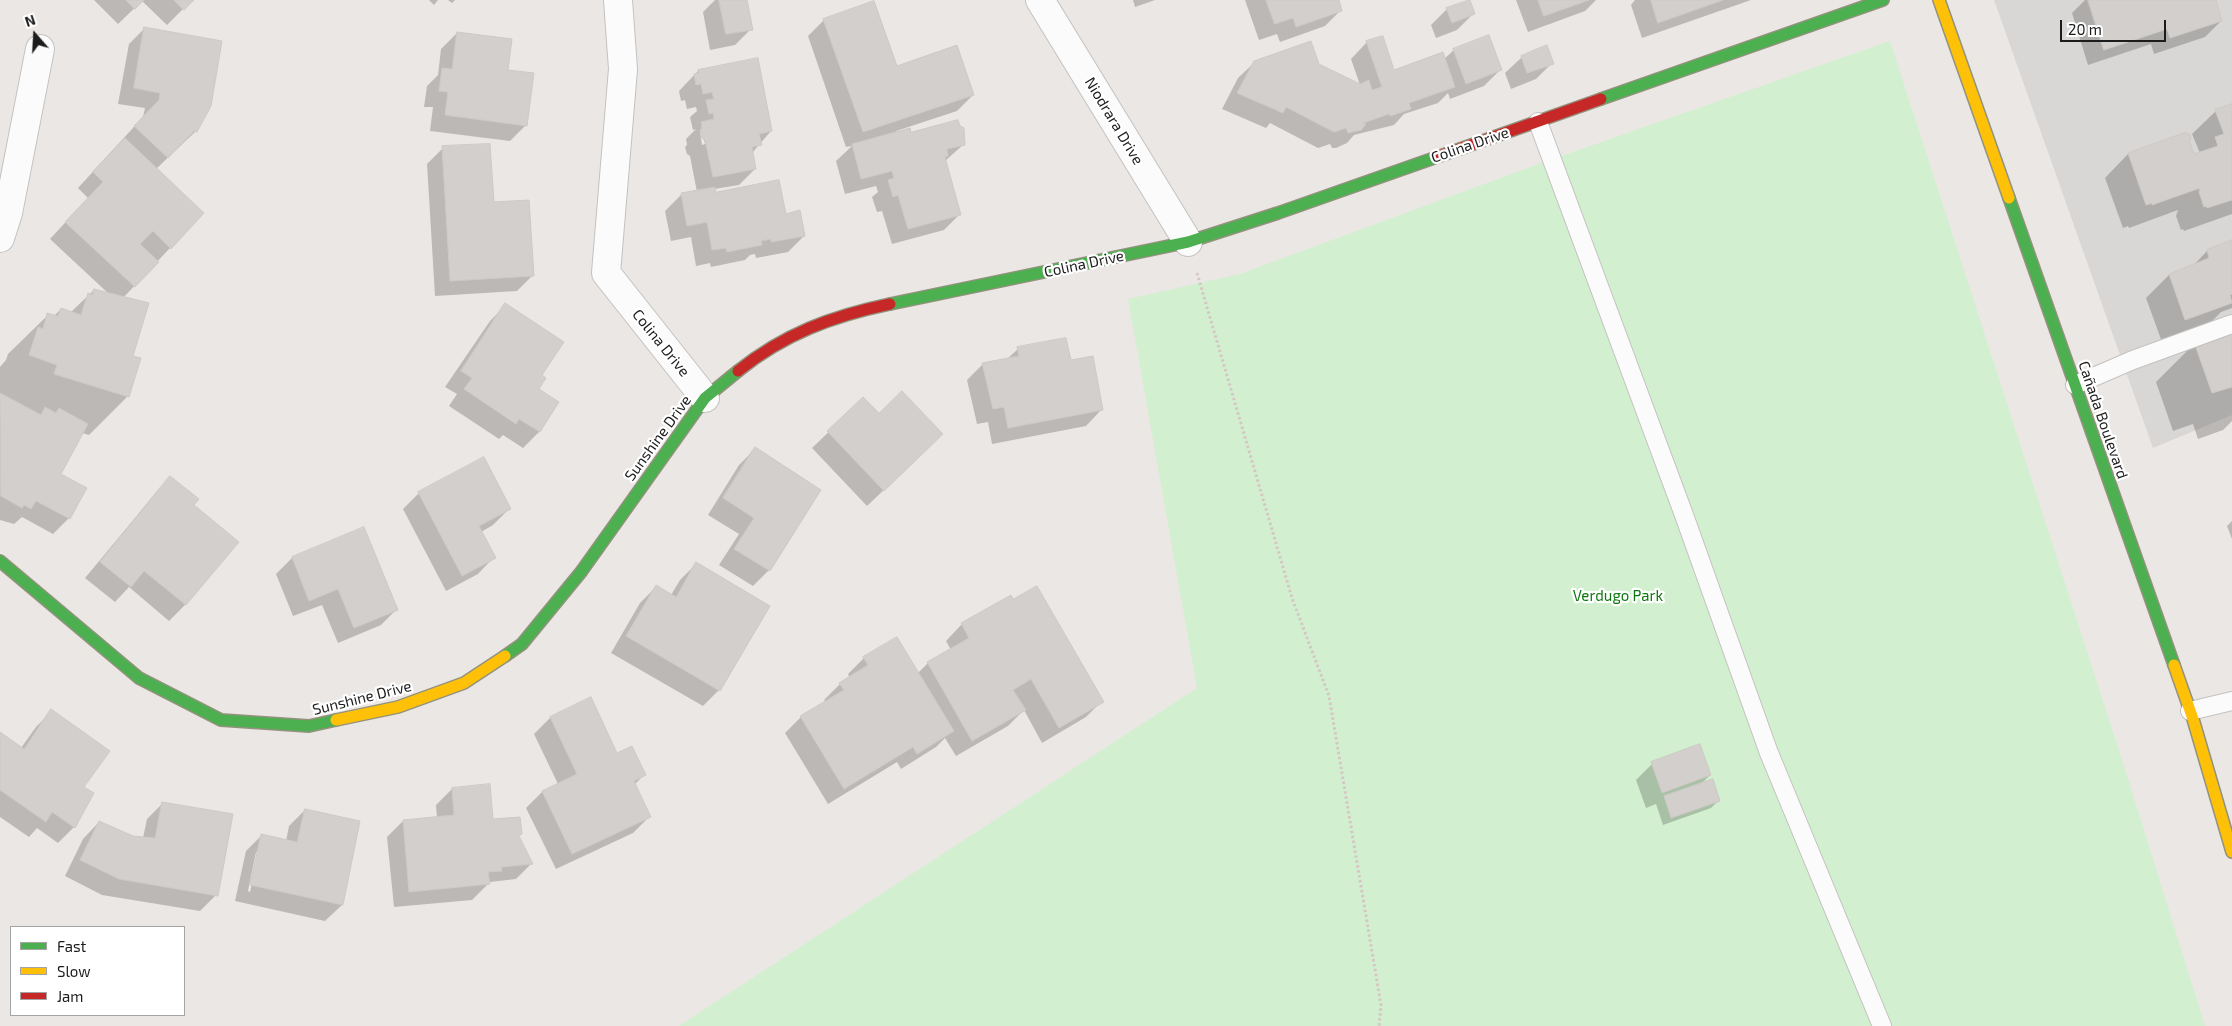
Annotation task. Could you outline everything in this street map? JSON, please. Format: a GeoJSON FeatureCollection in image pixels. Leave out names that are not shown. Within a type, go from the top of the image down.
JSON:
{"type":"FeatureCollection","features":[{"type":"Feature","properties":{"kind":"street","name":"Colina Drive"},"geometry":{"type":"LineString","coordinates":[[618,0],[623,68],[606,273],[705,398],[764,353],[802,330],[850,312],[1188,242],[1538,122],[1883,0]]}},
{"type":"Feature","properties":{"kind":"street","name":"Niodrara Drive"},"geometry":{"type":"LineString","coordinates":[[1040,0],[1188,242]]}},
{"type":"Feature","properties":{"kind":"street","name":"Cañada Boulevard"},"geometry":{"type":"LineString","coordinates":[[1939,0],[2190,711],[2232,852]]}},
{"type":"Feature","properties":{"kind":"street"},"geometry":{"type":"LineString","coordinates":[[0,238],[8,214],[40,49]]}},
{"type":"Feature","properties":{"kind":"street","name":"Sunshine Drive"},"geometry":{"type":"LineString","coordinates":[[0,561],[139,678],[221,720],[310,726],[398,707],[464,682],[522,644],[581,572],[705,398]]}},
{"type":"Feature","properties":{"kind":"lane"},"geometry":{"type":"LineString","coordinates":[[1538,122],[1688,524],[1769,753],[1882,1026]]}},
{"type":"Feature","properties":{"kind":"lane"},"geometry":{"type":"LineString","coordinates":[[2075,385],[2133,360],[2232,324]]}},
{"type":"Feature","properties":{"kind":"lane"},"geometry":{"type":"LineString","coordinates":[[2190,711],[2232,701]]}},
{"type":"Feature","properties":{"kind":"path"},"geometry":{"type":"LineString","coordinates":[[1188,242],[1292,598],[1329,696],[1381,1005],[1379,1026]]}},
{"type":"Feature","properties":{"kind":"shaded area"},"geometry":{"type":"Polygon","coordinates":[[[1994,0],[2232,0],[2232,415],[2153,448],[1994,0]]]}},
{"type":"Feature","properties":{"kind":"green space","name":"Verdugo Park"},"geometry":{"type":"Polygon","coordinates":[[[1890,41],[2123,763],[2205,1026],[679,1026],[1197,688],[1128,299],[1240,274],[1533,166],[1890,41]]]}},
{"type":"Feature","properties":{"kind":"building"},"geometry":{"type":"Polygon","coordinates":[[[126,0],[144,0],[135,9],[126,0]]]}},
{"type":"Feature","properties":{"kind":"building"},"geometry":{"type":"Polygon","coordinates":[[[174,0],[194,0],[184,10],[174,0]]]}},
{"type":"Feature","properties":{"kind":"building"},"geometry":{"type":"Polygon","coordinates":[[[719,0],[747,0],[753,30],[726,34],[719,0]]]}},
{"type":"Feature","properties":{"kind":"building"},"geometry":{"type":"Polygon","coordinates":[[[1266,0],[1339,0],[1342,11],[1296,27],[1293,18],[1275,24],[1266,0]]]}},
{"type":"Feature","properties":{"kind":"building"},"geometry":{"type":"Polygon","coordinates":[[[1470,0],[1475,14],[1452,23],[1446,8],[1470,0]]]}},
{"type":"Feature","properties":{"kind":"building"},"geometry":{"type":"Polygon","coordinates":[[[1538,0],[1589,0],[1544,16],[1538,0]]]}},
{"type":"Feature","properties":{"kind":"building"},"geometry":{"type":"Polygon","coordinates":[[[1651,0],[1723,0],[1658,23],[1651,0]]]}},
{"type":"Feature","properties":{"kind":"building"},"geometry":{"type":"Polygon","coordinates":[[[2088,0],[2216,0],[2222,21],[2170,38],[2167,29],[2104,50],[2088,0]]]}},
{"type":"Feature","properties":{"kind":"building"},"geometry":{"type":"Polygon","coordinates":[[[874,1],[897,66],[957,45],[974,95],[863,132],[823,19],[874,1]]]}},
{"type":"Feature","properties":{"kind":"building"},"geometry":{"type":"Polygon","coordinates":[[[144,27],[222,41],[211,106],[197,132],[194,131],[168,158],[134,126],[159,100],[160,93],[134,88],[144,27]]]}},
{"type":"Feature","properties":{"kind":"building"},"geometry":{"type":"Polygon","coordinates":[[[457,32],[512,39],[508,70],[534,73],[527,126],[445,115],[448,92],[439,91],[442,68],[452,69],[457,32]]]}},
{"type":"Feature","properties":{"kind":"building"},"geometry":{"type":"Polygon","coordinates":[[[1489,35],[1502,70],[1466,84],[1453,49],[1489,35]]]}},
{"type":"Feature","properties":{"kind":"building"},"geometry":{"type":"Polygon","coordinates":[[[1383,36],[1394,70],[1443,52],[1455,87],[1409,103],[1411,109],[1363,123],[1366,124],[1361,130],[1348,133],[1346,128],[1334,132],[1286,107],[1283,113],[1237,93],[1254,61],[1311,41],[1319,64],[1360,84],[1369,80],[1372,90],[1382,87],[1366,41],[1383,36]]]}},
{"type":"Feature","properties":{"kind":"building"},"geometry":{"type":"Polygon","coordinates":[[[1547,45],[1554,64],[1527,73],[1521,56],[1547,45]]]}},
{"type":"Feature","properties":{"kind":"building"},"geometry":{"type":"Polygon","coordinates":[[[758,58],[772,131],[759,134],[762,145],[752,147],[756,169],[713,177],[705,140],[702,138],[700,130],[702,128],[701,122],[714,119],[713,113],[709,114],[706,100],[714,99],[712,92],[703,94],[701,84],[696,85],[694,74],[699,73],[698,70],[758,58]]]}},
{"type":"Feature","properties":{"kind":"building"},"geometry":{"type":"Polygon","coordinates":[[[2232,104],[2232,200],[2207,208],[2206,206],[2204,207],[2199,192],[2200,188],[2152,205],[2152,203],[2146,205],[2128,153],[2186,132],[2190,134],[2191,139],[2189,140],[2194,154],[2218,146],[2215,137],[2224,134],[2215,110],[2232,104]]]}},
{"type":"Feature","properties":{"kind":"building"},"geometry":{"type":"Polygon","coordinates":[[[958,120],[960,126],[964,128],[965,145],[947,149],[948,156],[945,157],[961,215],[908,229],[898,195],[893,197],[888,180],[894,178],[892,171],[861,179],[852,144],[910,128],[911,132],[958,120]]]}},
{"type":"Feature","properties":{"kind":"building"},"geometry":{"type":"Polygon","coordinates":[[[125,138],[204,213],[171,249],[153,231],[140,244],[159,262],[135,287],[65,222],[103,182],[93,172],[125,138]]]}},
{"type":"Feature","properties":{"kind":"building"},"geometry":{"type":"Polygon","coordinates":[[[490,144],[494,202],[529,200],[534,276],[450,281],[442,146],[490,144]]]}},
{"type":"Feature","properties":{"kind":"building"},"geometry":{"type":"Polygon","coordinates":[[[779,180],[786,214],[800,210],[805,236],[771,242],[771,239],[761,241],[762,245],[727,252],[726,248],[712,250],[707,222],[687,226],[681,193],[715,187],[716,192],[779,180]]]}},
{"type":"Feature","properties":{"kind":"building"},"geometry":{"type":"Polygon","coordinates":[[[2232,240],[2232,294],[2230,295],[2232,303],[2185,320],[2169,274],[2209,258],[2207,250],[2232,240]]]}},
{"type":"Feature","properties":{"kind":"building"},"geometry":{"type":"Polygon","coordinates":[[[94,289],[149,303],[133,356],[141,358],[129,397],[54,374],[57,365],[29,355],[38,327],[43,329],[47,313],[58,316],[61,308],[81,315],[88,293],[92,295],[94,289]]]}},
{"type":"Feature","properties":{"kind":"building"},"geometry":{"type":"Polygon","coordinates":[[[505,303],[564,342],[542,375],[546,378],[539,389],[559,402],[540,432],[519,419],[516,424],[464,389],[472,378],[461,371],[505,303]]]}},
{"type":"Feature","properties":{"kind":"building"},"geometry":{"type":"Polygon","coordinates":[[[2232,329],[2232,387],[2212,393],[2194,342],[2232,329]]]}},
{"type":"Feature","properties":{"kind":"building"},"geometry":{"type":"Polygon","coordinates":[[[1066,338],[1071,360],[1093,356],[1103,410],[1008,428],[1004,407],[993,409],[982,363],[1019,356],[1017,347],[1066,338]]]}},
{"type":"Feature","properties":{"kind":"building"},"geometry":{"type":"Polygon","coordinates":[[[902,391],[943,434],[884,491],[827,431],[863,397],[879,413],[902,391]]]}},
{"type":"Feature","properties":{"kind":"building"},"geometry":{"type":"Polygon","coordinates":[[[0,393],[41,415],[45,407],[56,413],[59,408],[88,424],[61,474],[87,488],[70,519],[36,501],[31,509],[24,505],[22,508],[1,496],[0,393]]]}},
{"type":"Feature","properties":{"kind":"building"},"geometry":{"type":"Polygon","coordinates":[[[755,447],[821,490],[770,571],[734,549],[754,518],[723,498],[755,447]]]}},
{"type":"Feature","properties":{"kind":"building"},"geometry":{"type":"Polygon","coordinates":[[[484,457],[511,509],[479,526],[496,558],[462,576],[418,492],[484,457]]]}},
{"type":"Feature","properties":{"kind":"building"},"geometry":{"type":"Polygon","coordinates":[[[170,476],[199,499],[194,505],[239,542],[186,605],[144,571],[131,587],[100,562],[170,476]]]}},
{"type":"Feature","properties":{"kind":"building"},"geometry":{"type":"Polygon","coordinates":[[[364,527],[398,610],[354,628],[338,589],[309,601],[292,557],[364,527]]]}},
{"type":"Feature","properties":{"kind":"building"},"geometry":{"type":"Polygon","coordinates":[[[696,562],[770,606],[720,691],[626,636],[656,585],[676,597],[696,562]]]}},
{"type":"Feature","properties":{"kind":"building"},"geometry":{"type":"Polygon","coordinates":[[[1037,586],[1104,702],[1059,728],[1031,679],[1013,690],[1026,710],[972,741],[927,662],[969,638],[961,623],[1011,595],[1013,599],[1037,586]]]}},
{"type":"Feature","properties":{"kind":"building"},"geometry":{"type":"Polygon","coordinates":[[[897,637],[954,731],[917,754],[913,747],[844,789],[800,716],[844,690],[839,683],[868,665],[863,657],[897,637]]]}},
{"type":"Feature","properties":{"kind":"building"},"geometry":{"type":"Polygon","coordinates":[[[591,697],[617,753],[632,746],[646,775],[634,781],[651,817],[572,854],[542,791],[577,774],[550,717],[591,697]]]}},
{"type":"Feature","properties":{"kind":"building"},"geometry":{"type":"Polygon","coordinates":[[[51,709],[110,751],[84,787],[94,793],[75,828],[52,812],[46,822],[0,790],[0,732],[24,749],[51,709]]]}},
{"type":"Feature","properties":{"kind":"building"},"geometry":{"type":"Polygon","coordinates":[[[1700,744],[1711,775],[1662,793],[1651,762],[1700,744]]]}},
{"type":"Feature","properties":{"kind":"building"},"geometry":{"type":"Polygon","coordinates":[[[1713,779],[1720,801],[1671,818],[1664,796],[1713,779]]]}},
{"type":"Feature","properties":{"kind":"building"},"geometry":{"type":"Polygon","coordinates":[[[490,784],[493,819],[520,817],[522,834],[519,836],[533,864],[501,867],[502,871],[488,872],[490,884],[409,892],[403,820],[454,815],[452,788],[490,784]]]}},
{"type":"Feature","properties":{"kind":"building"},"geometry":{"type":"Polygon","coordinates":[[[162,802],[233,814],[218,896],[119,879],[80,860],[99,821],[133,836],[155,838],[162,802]]]}},
{"type":"Feature","properties":{"kind":"building"},"geometry":{"type":"Polygon","coordinates":[[[305,809],[360,821],[343,905],[250,885],[261,834],[297,842],[305,809]]]}},
{"type":"Feature","properties":{"kind":"traffic: fast"},"geometry":{"type":"LineString","coordinates":[[1601,99],[1883,0]]}},
{"type":"Feature","properties":{"kind":"traffic: fast"},"geometry":{"type":"LineString","coordinates":[[890,304],[1188,242],[1278,213],[1437,157]]}},
{"type":"Feature","properties":{"kind":"traffic: fast"},"geometry":{"type":"LineString","coordinates":[[2009,198],[2174,665]]}},
{"type":"Feature","properties":{"kind":"traffic: fast"},"geometry":{"type":"LineString","coordinates":[[505,656],[522,644],[581,572],[705,398],[738,371]]}},
{"type":"Feature","properties":{"kind":"traffic: fast"},"geometry":{"type":"LineString","coordinates":[[0,561],[139,678],[221,720],[309,726],[336,720]]}},
{"type":"Feature","properties":{"kind":"traffic: slow"},"geometry":{"type":"LineString","coordinates":[[1939,0],[2009,198]]}},
{"type":"Feature","properties":{"kind":"traffic: slow"},"geometry":{"type":"LineString","coordinates":[[336,720],[398,707],[464,683],[505,656]]}},
{"type":"Feature","properties":{"kind":"traffic: slow"},"geometry":{"type":"LineString","coordinates":[[2174,665],[2193,719],[2232,852]]}},
{"type":"Feature","properties":{"kind":"traffic: jam"},"geometry":{"type":"LineString","coordinates":[[1437,157],[1601,99]]}},
{"type":"Feature","properties":{"kind":"traffic: jam"},"geometry":{"type":"LineString","coordinates":[[738,371],[773,347],[810,328],[848,314],[890,304]]}}]}
